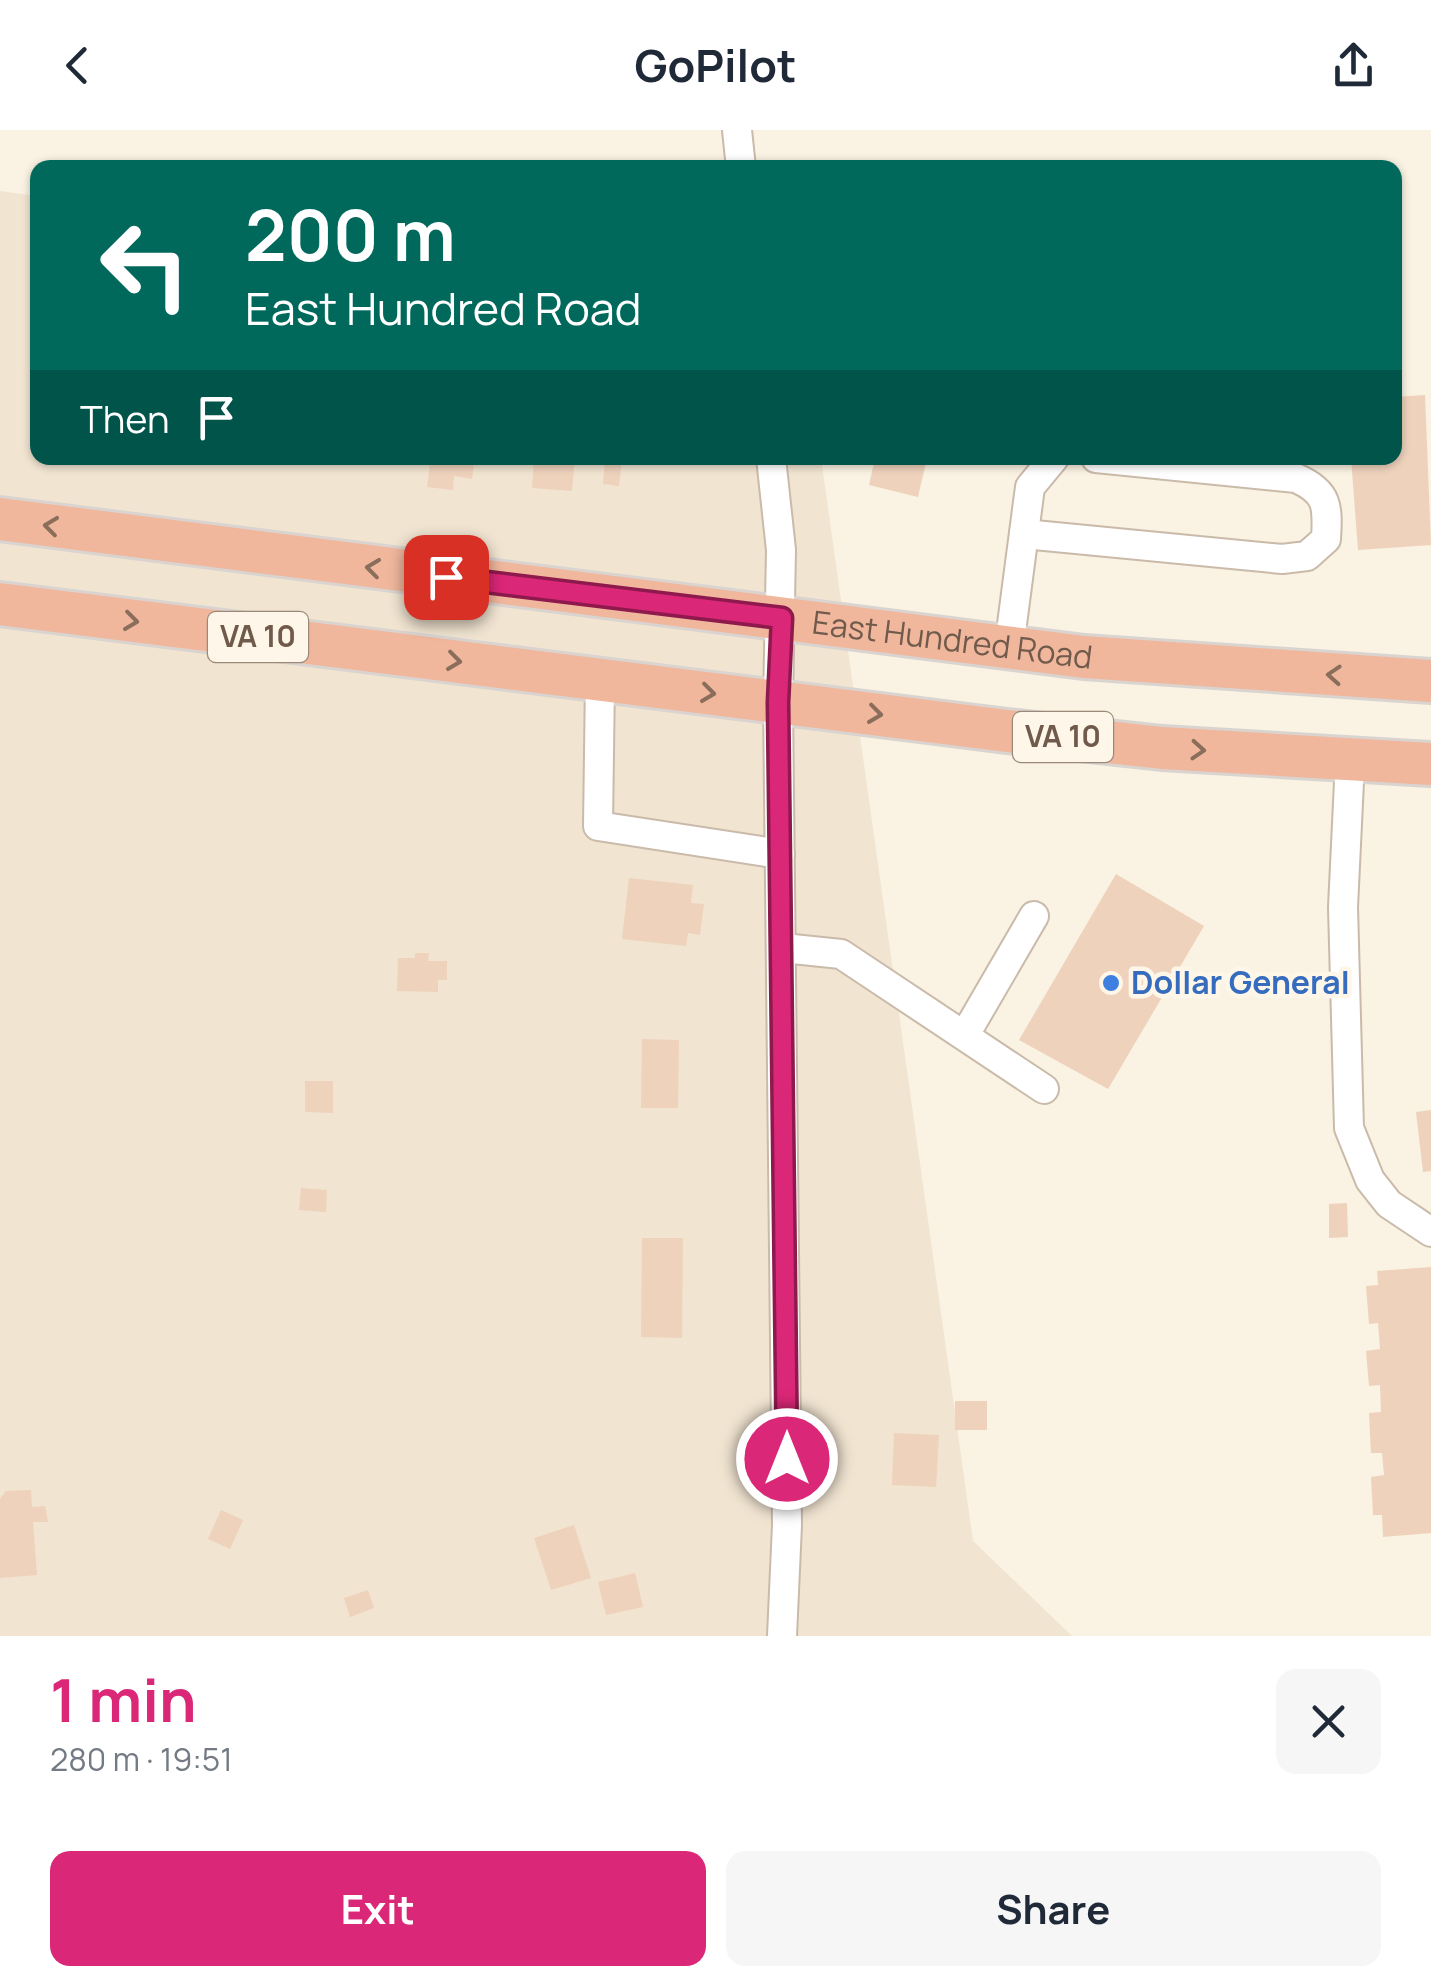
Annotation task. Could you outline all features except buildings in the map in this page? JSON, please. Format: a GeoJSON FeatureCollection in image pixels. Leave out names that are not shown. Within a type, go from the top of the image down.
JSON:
{"type":"FeatureCollection","features":[{"type":"Feature","properties":{"kind":"highway","name":"East Hundred Road"},"geometry":{"type":"LineString","coordinates":[[0,519],[1084,657],[1431,681]]}},
{"type":"Feature","properties":{"kind":"highway","name":"VA 10"},"geometry":{"type":"LineString","coordinates":[[0,604],[1123,744],[1350,762],[1431,764]]}},
{"type":"Feature","properties":{"kind":"street"},"geometry":{"type":"LineString","coordinates":[[738,130],[740,160]]}},
{"type":"Feature","properties":{"kind":"street"},"geometry":{"type":"LineString","coordinates":[[771,465],[782,618],[778,702],[787,1524],[782,1636]]}},
{"type":"Feature","properties":{"kind":"street"},"geometry":{"type":"LineString","coordinates":[[1008,647],[1030,487],[1048,465]]}},
{"type":"Feature","properties":{"kind":"street"},"geometry":{"type":"LineString","coordinates":[[1024,534],[1282,559],[1307,556],[1326,539],[1328,503],[1317,487],[1296,478],[1166,465]]}},
{"type":"Feature","properties":{"kind":"street"},"geometry":{"type":"LineString","coordinates":[[600,680],[598,826],[780,854]]}},
{"type":"Feature","properties":{"kind":"street"},"geometry":{"type":"LineString","coordinates":[[1350,762],[1343,907],[1348,1128],[1370,1180],[1389,1204],[1431,1232]]}},
{"type":"Feature","properties":{"kind":"street"},"geometry":{"type":"LineString","coordinates":[[966,1033],[1034,916]]}},
{"type":"Feature","properties":{"kind":"street"},"geometry":{"type":"LineString","coordinates":[[783,948],[841,954],[966,1033],[1044,1089]]}},
{"type":"Feature","properties":{"kind":"shaded area"},"geometry":{"type":"Polygon","coordinates":[[[0,191],[30,195],[30,465],[822,465],[973,1541],[1072,1636],[0,1636],[0,191]]]}},
{"type":"Feature","properties":{"kind":"place","name":"Dollar General"},"geometry":{"type":"Point","coordinates":[1111,983]}},
{"type":"Feature","properties":{"kind":"route"},"geometry":{"type":"LineString","coordinates":[[446,577],[782,618],[778,702],[787,1459]]}}]}
